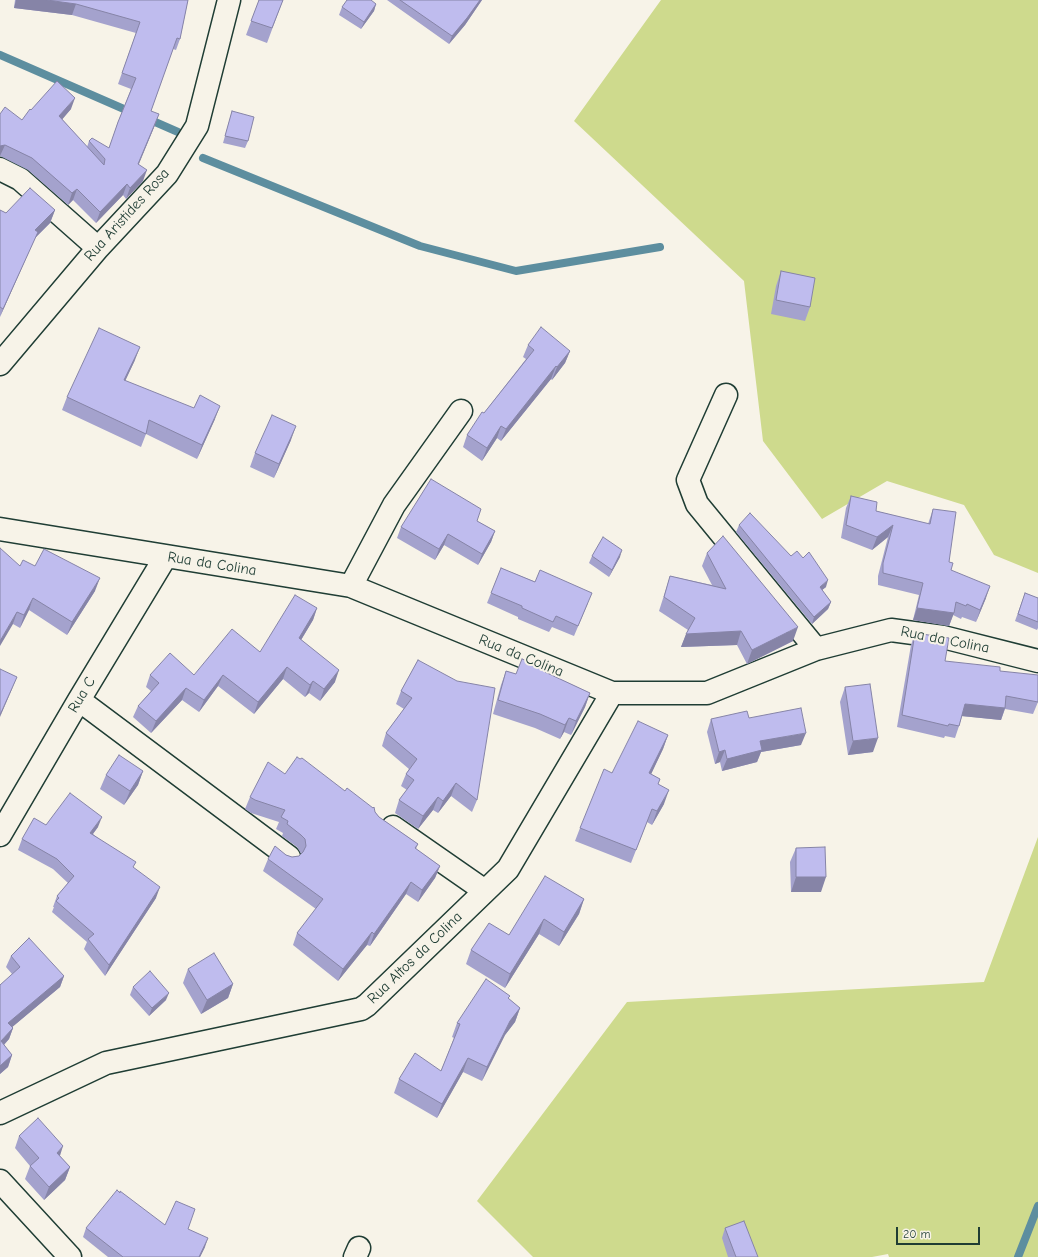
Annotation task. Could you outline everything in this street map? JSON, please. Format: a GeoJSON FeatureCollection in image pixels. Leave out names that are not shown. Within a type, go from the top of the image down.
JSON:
{"type":"FeatureCollection","features":[{"type":"Feature","properties":{"kind":"street","name":"Rua Aristides Rosa"},"geometry":{"type":"LineString","coordinates":[[0,364],[98,248],[167,174],[197,126],[229,0]]}},
{"type":"Feature","properties":{"kind":"street"},"geometry":{"type":"LineString","coordinates":[[0,169],[20,179],[98,248]]}},
{"type":"Feature","properties":{"kind":"street"},"geometry":{"type":"LineString","coordinates":[[726,396],[688,480],[697,504],[816,649]]}},
{"type":"Feature","properties":{"kind":"street"},"geometry":{"type":"LineString","coordinates":[[351,586],[394,506],[461,411]]}},
{"type":"Feature","properties":{"kind":"street","name":"Rua da Colina"},"geometry":{"type":"LineString","coordinates":[[0,528],[351,586],[612,693],[707,693],[816,649],[892,630],[943,636],[1038,661]]}},
{"type":"Feature","properties":{"kind":"street","name":"Rua C"},"geometry":{"type":"LineString","coordinates":[[0,835],[166,556]]}},
{"type":"Feature","properties":{"kind":"street","name":"Rua Altos da Colina"},"geometry":{"type":"LineString","coordinates":[[0,1113],[106,1063],[364,1007],[508,869],[612,693]]}},
{"type":"Feature","properties":{"kind":"street"},"geometry":{"type":"LineString","coordinates":[[79,700],[288,857]]}},
{"type":"Feature","properties":{"kind":"street"},"geometry":{"type":"LineString","coordinates":[[382,819],[485,891]]}},
{"type":"Feature","properties":{"kind":"street"},"geometry":{"type":"LineString","coordinates":[[0,1181],[70,1257]]}},
{"type":"Feature","properties":{"kind":"green space"},"geometry":{"type":"Polygon","coordinates":[[[661,0],[1038,0],[1038,573],[994,555],[964,505],[887,481],[822,519],[763,441],[744,281],[574,121],[661,0]]]}},
{"type":"Feature","properties":{"kind":"green space"},"geometry":{"type":"Polygon","coordinates":[[[1038,837],[1038,1257],[889,1257],[888,1254],[872,1257],[533,1257],[477,1201],[627,1002],[984,982],[1038,837]]]}},
{"type":"Feature","properties":{"kind":"building"},"geometry":{"type":"Polygon","coordinates":[[[47,0],[188,0],[180,39],[177,38],[151,111],[159,114],[138,164],[147,170],[130,188],[127,184],[100,212],[77,189],[72,193],[32,158],[5,145],[0,146],[0,114],[5,107],[22,120],[30,109],[31,110],[57,81],[75,98],[59,116],[104,165],[105,159],[89,141],[92,138],[109,148],[136,78],[122,73],[140,22],[76,4],[47,0]]]}},
{"type":"Feature","properties":{"kind":"building"},"geometry":{"type":"Polygon","coordinates":[[[259,0],[283,0],[272,28],[251,21],[259,0]]]}},
{"type":"Feature","properties":{"kind":"building"},"geometry":{"type":"Polygon","coordinates":[[[347,0],[371,0],[376,4],[364,22],[342,7],[347,0]]]}},
{"type":"Feature","properties":{"kind":"building"},"geometry":{"type":"Polygon","coordinates":[[[400,0],[480,0],[452,36],[400,0]]]}},
{"type":"Feature","properties":{"kind":"building"},"geometry":{"type":"Polygon","coordinates":[[[232,111],[254,117],[248,141],[225,136],[232,111]]]}},
{"type":"Feature","properties":{"kind":"building"},"geometry":{"type":"Polygon","coordinates":[[[30,188],[55,210],[35,230],[38,232],[3,309],[0,307],[0,210],[6,213],[30,188]]]}},
{"type":"Feature","properties":{"kind":"building"},"geometry":{"type":"Polygon","coordinates":[[[781,271],[815,278],[810,307],[776,300],[781,271]]]}},
{"type":"Feature","properties":{"kind":"building"},"geometry":{"type":"Polygon","coordinates":[[[541,327],[570,351],[557,367],[556,366],[506,429],[501,426],[487,448],[467,435],[482,412],[484,413],[534,350],[528,345],[541,327]]]}},
{"type":"Feature","properties":{"kind":"building"},"geometry":{"type":"Polygon","coordinates":[[[99,328],[140,347],[124,380],[194,408],[200,395],[220,406],[202,445],[149,420],[146,434],[67,397],[99,328]]]}},
{"type":"Feature","properties":{"kind":"building"},"geometry":{"type":"Polygon","coordinates":[[[272,415],[296,426],[279,464],[255,453],[272,415]]]}},
{"type":"Feature","properties":{"kind":"building"},"geometry":{"type":"Polygon","coordinates":[[[431,479],[481,509],[477,521],[495,531],[482,554],[448,534],[439,549],[401,527],[431,479]]]}},
{"type":"Feature","properties":{"kind":"building"},"geometry":{"type":"Polygon","coordinates":[[[851,496],[877,502],[876,511],[930,524],[933,509],[956,512],[949,562],[953,563],[951,570],[990,586],[980,610],[967,604],[966,606],[956,602],[954,613],[917,608],[923,583],[883,573],[883,563],[893,525],[877,537],[846,525],[851,496]]]}},
{"type":"Feature","properties":{"kind":"building"},"geometry":{"type":"Polygon","coordinates":[[[750,513],[791,556],[797,551],[803,558],[809,552],[828,580],[820,587],[831,602],[814,617],[739,525],[750,513]]]}},
{"type":"Feature","properties":{"kind":"building"},"geometry":{"type":"Polygon","coordinates":[[[723,536],[798,627],[752,650],[741,631],[686,634],[695,618],[664,597],[670,576],[726,589],[707,553],[723,536]]]}},
{"type":"Feature","properties":{"kind":"building"},"geometry":{"type":"Polygon","coordinates":[[[603,537],[622,550],[612,570],[592,556],[603,537]]]}},
{"type":"Feature","properties":{"kind":"building"},"geometry":{"type":"Polygon","coordinates":[[[0,548],[20,566],[23,560],[35,566],[44,549],[100,578],[72,622],[33,598],[24,615],[17,612],[0,641],[0,548]]]}},
{"type":"Feature","properties":{"kind":"building"},"geometry":{"type":"Polygon","coordinates":[[[501,568],[535,582],[540,570],[592,593],[578,626],[556,616],[553,622],[522,608],[522,606],[491,593],[501,568]]]}},
{"type":"Feature","properties":{"kind":"building"},"geometry":{"type":"Polygon","coordinates":[[[1025,593],[1038,598],[1038,622],[1018,614],[1025,593]]]}},
{"type":"Feature","properties":{"kind":"building"},"geometry":{"type":"Polygon","coordinates":[[[295,595],[317,608],[299,638],[339,670],[324,689],[313,681],[310,685],[287,667],[258,702],[223,675],[204,700],[186,688],[156,721],[138,706],[159,683],[150,675],[170,653],[194,675],[232,629],[260,652],[295,595]]]}},
{"type":"Feature","properties":{"kind":"building"},"geometry":{"type":"Polygon","coordinates":[[[915,633],[949,638],[945,661],[1000,667],[1000,671],[1038,675],[1038,702],[1006,696],[1005,708],[965,704],[959,726],[949,724],[948,726],[902,715],[915,633]]]}},
{"type":"Feature","properties":{"kind":"building"},"geometry":{"type":"Polygon","coordinates":[[[522,659],[546,668],[545,672],[590,693],[576,721],[569,718],[565,725],[540,714],[498,700],[506,671],[516,674],[522,659]]]}},
{"type":"Feature","properties":{"kind":"building"},"geometry":{"type":"Polygon","coordinates":[[[418,660],[457,681],[495,688],[477,800],[456,783],[443,801],[438,797],[423,816],[399,800],[414,780],[406,774],[417,759],[386,733],[412,698],[401,691],[418,660]]]}},
{"type":"Feature","properties":{"kind":"building"},"geometry":{"type":"Polygon","coordinates":[[[0,669],[17,677],[0,715],[0,669]]]}},
{"type":"Feature","properties":{"kind":"building"},"geometry":{"type":"Polygon","coordinates":[[[870,684],[878,738],[853,741],[845,687],[870,684]]]}},
{"type":"Feature","properties":{"kind":"building"},"geometry":{"type":"Polygon","coordinates":[[[801,708],[806,733],[760,741],[762,750],[727,759],[725,750],[719,752],[711,719],[747,711],[749,718],[801,708]]]}},
{"type":"Feature","properties":{"kind":"building"},"geometry":{"type":"Polygon","coordinates":[[[638,721],[668,735],[649,773],[660,779],[658,784],[669,790],[657,811],[652,809],[636,850],[580,828],[604,769],[612,773],[638,721]]]}},
{"type":"Feature","properties":{"kind":"building"},"geometry":{"type":"Polygon","coordinates":[[[119,755],[143,771],[130,791],[106,775],[119,755]]]}},
{"type":"Feature","properties":{"kind":"building"},"geometry":{"type":"Polygon","coordinates":[[[297,757],[300,759],[302,758],[345,791],[347,788],[373,808],[374,807],[375,812],[379,817],[418,844],[415,848],[440,866],[422,890],[411,882],[374,934],[372,932],[343,969],[297,933],[323,899],[268,859],[275,846],[286,855],[292,857],[299,856],[306,846],[305,839],[287,824],[288,821],[281,817],[285,810],[250,797],[268,762],[285,774],[297,757]]]}},
{"type":"Feature","properties":{"kind":"building"},"geometry":{"type":"Polygon","coordinates":[[[70,793],[102,817],[90,833],[136,862],[133,867],[160,887],[109,965],[88,939],[94,934],[56,901],[59,898],[57,896],[74,876],[57,859],[22,839],[34,818],[46,825],[70,793]]]}},
{"type":"Feature","properties":{"kind":"building"},"geometry":{"type":"Polygon","coordinates":[[[825,847],[826,877],[796,877],[796,848],[825,847]]]}},
{"type":"Feature","properties":{"kind":"building"},"geometry":{"type":"Polygon","coordinates":[[[545,876],[584,899],[564,932],[544,919],[510,974],[471,950],[489,923],[509,935],[545,876]]]}},
{"type":"Feature","properties":{"kind":"building"},"geometry":{"type":"Polygon","coordinates":[[[29,938],[64,976],[8,1023],[13,1028],[1,1041],[12,1055],[0,1066],[0,985],[20,967],[11,956],[29,938]]]}},
{"type":"Feature","properties":{"kind":"building"},"geometry":{"type":"Polygon","coordinates":[[[214,953],[233,984],[207,1000],[188,969],[214,953]]]}},
{"type":"Feature","properties":{"kind":"building"},"geometry":{"type":"Polygon","coordinates":[[[150,971],[169,993],[152,1008],[133,987],[150,971]]]}},
{"type":"Feature","properties":{"kind":"building"},"geometry":{"type":"Polygon","coordinates":[[[486,979],[510,996],[508,998],[520,1008],[510,1021],[487,1067],[468,1058],[442,1104],[399,1079],[415,1053],[441,1071],[460,1024],[457,1023],[486,979]]]}},
{"type":"Feature","properties":{"kind":"building"},"geometry":{"type":"Polygon","coordinates":[[[38,1118],[63,1146],[57,1153],[70,1167],[49,1187],[30,1166],[39,1158],[19,1136],[38,1118]]]}},
{"type":"Feature","properties":{"kind":"building"},"geometry":{"type":"Polygon","coordinates":[[[117,1190],[165,1225],[176,1201],[195,1209],[188,1229],[208,1238],[199,1257],[123,1257],[86,1228],[117,1190]]]}},
{"type":"Feature","properties":{"kind":"building"},"geometry":{"type":"Polygon","coordinates":[[[744,1221],[758,1257],[736,1257],[725,1228],[744,1221]]]}},
{"type":"Feature","properties":{"kind":"waterway"},"geometry":{"type":"LineString","coordinates":[[0,55],[133,113]]}},
{"type":"Feature","properties":{"kind":"waterway"},"geometry":{"type":"LineString","coordinates":[[146,118],[178,132]]}},
{"type":"Feature","properties":{"kind":"waterway"},"geometry":{"type":"LineString","coordinates":[[203,158],[420,246],[516,271],[660,247]]}},
{"type":"Feature","properties":{"kind":"waterway"},"geometry":{"type":"LineString","coordinates":[[1018,1257],[1038,1206]]}}]}
